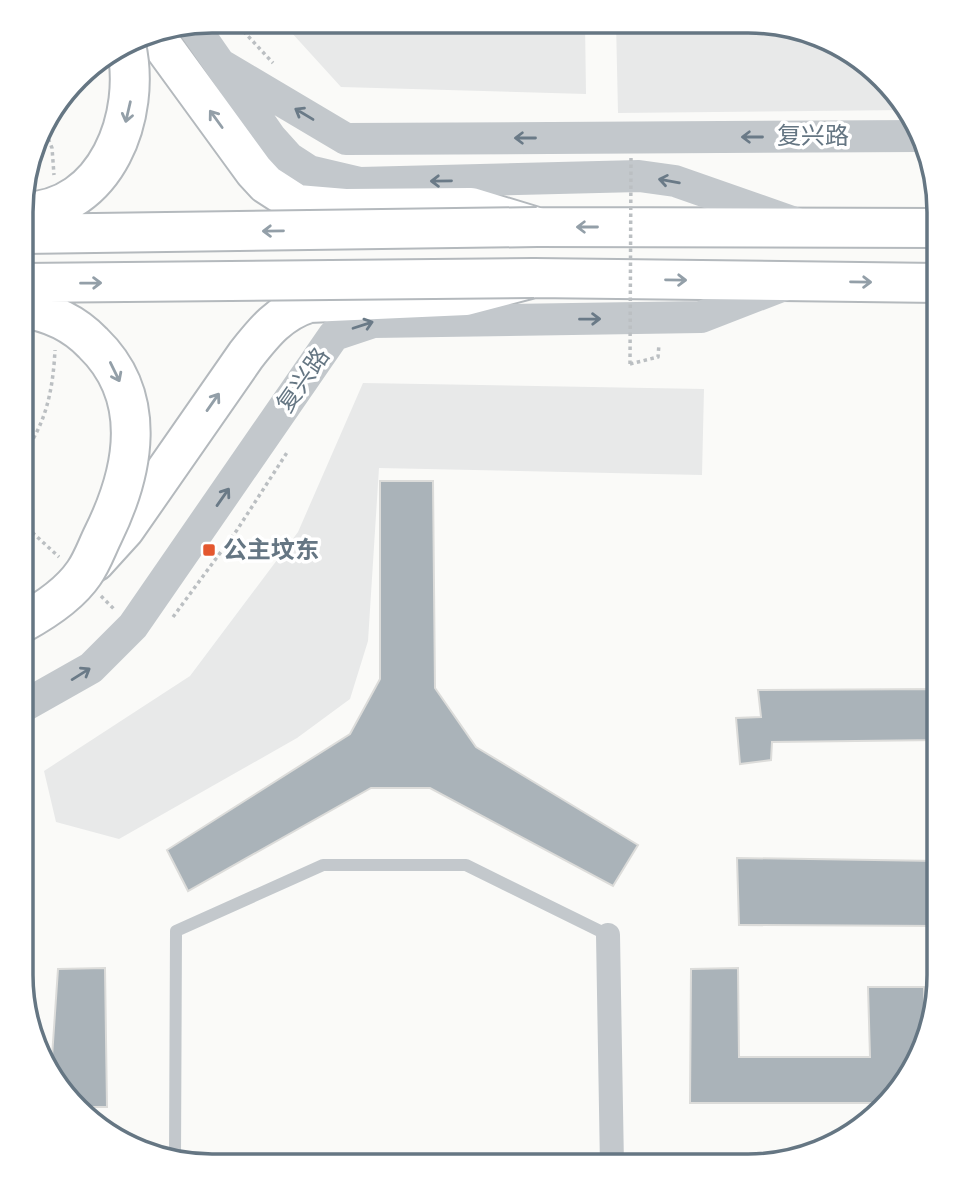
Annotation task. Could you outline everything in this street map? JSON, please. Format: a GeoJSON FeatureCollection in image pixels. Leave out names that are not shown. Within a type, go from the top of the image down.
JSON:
{"type":"FeatureCollection","features":[{"type":"Feature","properties":{"kind":"highway"},"geometry":{"type":"LineString","coordinates":[[160,41],[254,171],[266,184],[297,204],[345,208],[471,207],[537,227]]}},
{"type":"Feature","properties":{"kind":"highway"},"geometry":{"type":"LineString","coordinates":[[33,210],[50,208],[70,198],[92,180],[111,158],[124,125],[132,90],[127,55]]}},
{"type":"Feature","properties":{"kind":"highway","name":"复兴路"},"geometry":{"type":"LineString","coordinates":[[33,234],[537,227],[927,228]]}},
{"type":"Feature","properties":{"kind":"highway"},"geometry":{"type":"LineString","coordinates":[[33,616],[94,586],[125,529],[246,355],[281,316],[309,303],[466,296],[534,278]]}},
{"type":"Feature","properties":{"kind":"highway","name":"复兴路"},"geometry":{"type":"LineString","coordinates":[[33,283],[534,278],[927,283]]}},
{"type":"Feature","properties":{"kind":"highway"},"geometry":{"type":"LineString","coordinates":[[33,312],[61,318],[86,335],[107,356],[126,395],[132,419],[128,473],[94,586]]}},
{"type":"Feature","properties":{"kind":"street","name":"复兴路"},"geometry":{"type":"LineString","coordinates":[[199,34],[271,138],[289,158],[309,171],[332,179],[360,183],[639,176],[685,184],[803,226]]}},
{"type":"Feature","properties":{"kind":"street","name":"复兴路"},"geometry":{"type":"LineString","coordinates":[[223,66],[346,139],[909,136]]}},
{"type":"Feature","properties":{"kind":"street","name":"复兴路"},"geometry":{"type":"LineString","coordinates":[[33,701],[91,668],[133,626],[334,335],[373,322],[701,317],[793,281]]}},
{"type":"Feature","properties":{"kind":"street"},"geometry":{"type":"LineString","coordinates":[[608,935],[612,1153]]}},
{"type":"Feature","properties":{"kind":"lane"},"geometry":{"type":"LineString","coordinates":[[175,1149],[176,931],[323,865],[466,865],[608,935]]}},
{"type":"Feature","properties":{"kind":"path"},"geometry":{"type":"LineString","coordinates":[[631,158],[630,364],[658,357],[660,318]]}},
{"type":"Feature","properties":{"kind":"path"},"geometry":{"type":"LineString","coordinates":[[94,586],[110,604]]}},
{"type":"Feature","properties":{"kind":"shaded area"},"geometry":{"type":"Polygon","coordinates":[[[292,33],[585,33],[586,94],[341,87],[292,33]]]}},
{"type":"Feature","properties":{"kind":"shaded area"},"geometry":{"type":"Polygon","coordinates":[[[616,33],[748,33],[794,39],[847,63],[866,78],[895,110],[618,113],[616,33]]]}},
{"type":"Feature","properties":{"kind":"shaded area"},"geometry":{"type":"Polygon","coordinates":[[[363,383],[704,389],[702,475],[379,468],[368,641],[350,699],[297,738],[119,839],[56,822],[44,771],[190,676],[298,532],[363,383]]]}},
{"type":"Feature","properties":{"kind":"building"},"geometry":{"type":"Polygon","coordinates":[[[380,481],[433,481],[435,688],[476,747],[638,845],[613,886],[430,788],[371,788],[188,891],[167,850],[350,734],[380,679],[380,481]]]}},
{"type":"Feature","properties":{"kind":"building"},"geometry":{"type":"Polygon","coordinates":[[[926,689],[926,740],[772,742],[771,760],[740,764],[736,718],[761,717],[758,690],[926,689]]]}},
{"type":"Feature","properties":{"kind":"building"},"geometry":{"type":"Polygon","coordinates":[[[737,858],[926,861],[926,926],[739,925],[737,858]]]}},
{"type":"Feature","properties":{"kind":"building"},"geometry":{"type":"Polygon","coordinates":[[[105,968],[107,1107],[92,1107],[86,1101],[70,1084],[52,1054],[58,969],[105,968]]]}},
{"type":"Feature","properties":{"kind":"building"},"geometry":{"type":"Polygon","coordinates":[[[738,968],[739,1057],[870,1057],[868,987],[924,987],[923,1010],[908,1054],[897,1074],[872,1103],[690,1103],[691,969],[738,968]]]}},
{"type":"Feature","properties":{"kind":"place","name":"公主坟东"},"geometry":{"type":"Point","coordinates":[209,550]}}]}
